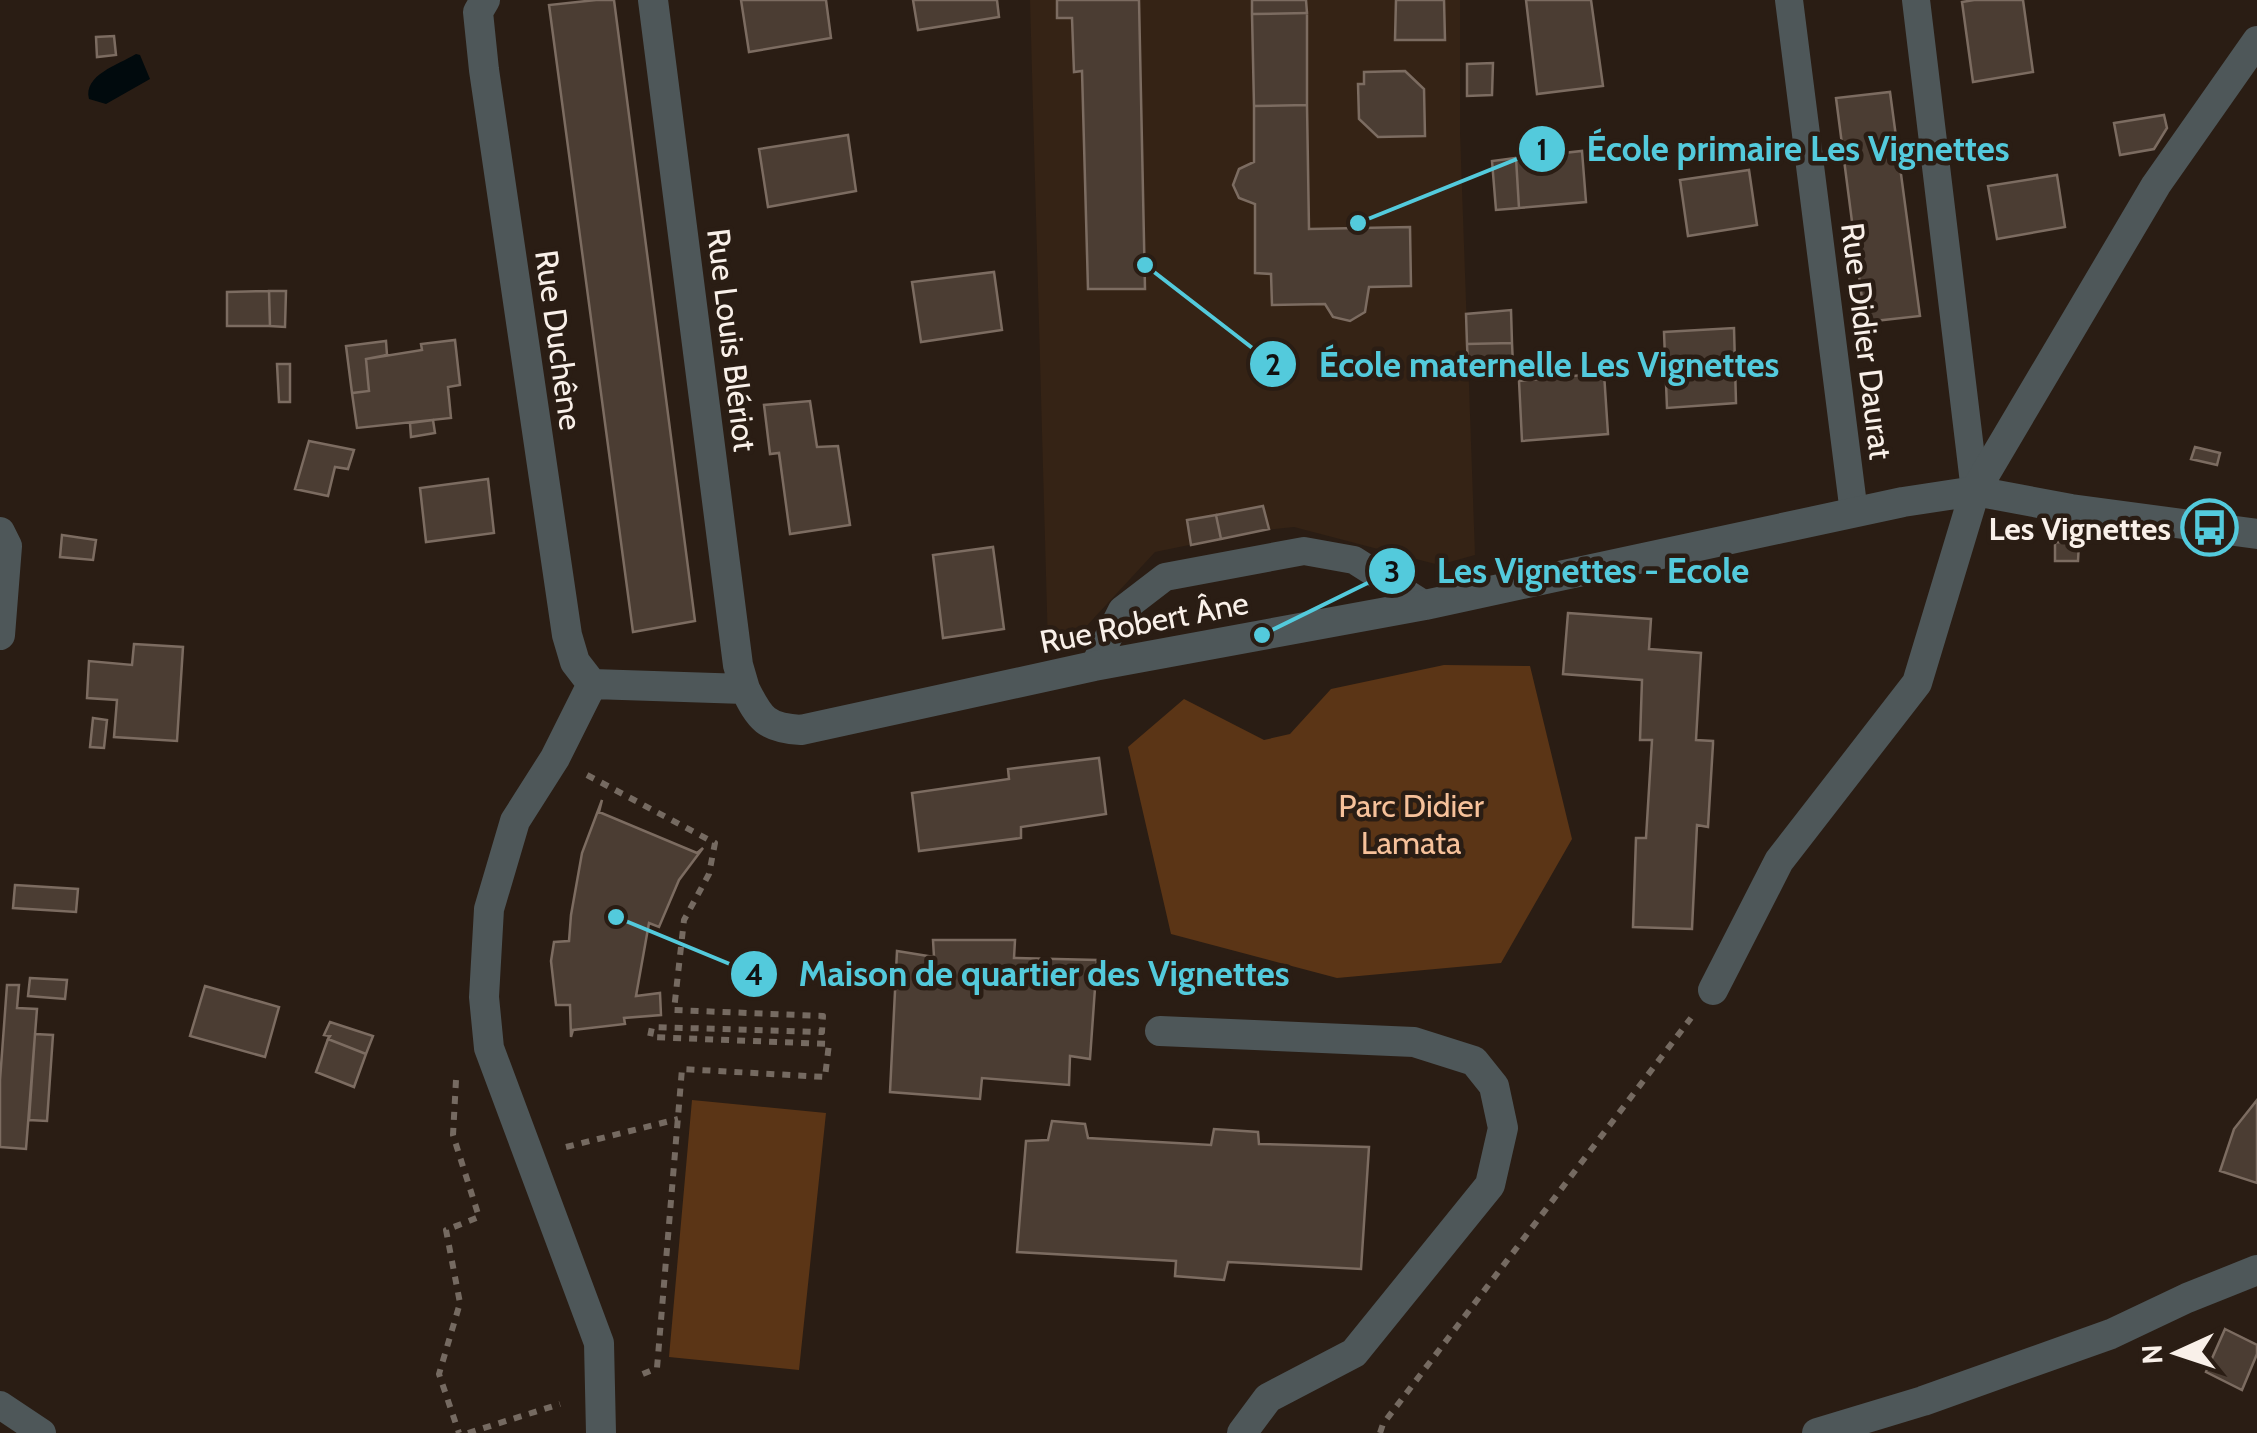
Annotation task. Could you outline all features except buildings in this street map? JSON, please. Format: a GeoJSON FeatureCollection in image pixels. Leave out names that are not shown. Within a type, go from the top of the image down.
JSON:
{"type":"FeatureCollection","features":[{"type":"Feature","properties":{"kind":"street","name":"Rue Duchêne"},"geometry":{"type":"LineString","coordinates":[[485,0],[478,12],[484,70],[567,635],[575,662],[592,684]]}},
{"type":"Feature","properties":{"kind":"street","name":"Rue Louis Blériot"},"geometry":{"type":"LineString","coordinates":[[653,0],[738,664],[745,689]]}},
{"type":"Feature","properties":{"kind":"street"},"geometry":{"type":"LineString","coordinates":[[1712,990],[1779,861],[1917,682],[1975,491],[2156,185],[2257,41]]}},
{"type":"Feature","properties":{"kind":"street","name":"Rue Robert Âne"},"geometry":{"type":"LineString","coordinates":[[745,689],[760,718],[780,729],[802,730],[1094,666],[1425,604],[1854,512],[1975,491],[2071,509],[2257,534]]}},
{"type":"Feature","properties":{"kind":"street"},"geometry":{"type":"LineString","coordinates":[[0,532],[7,546],[0,635]]}},
{"type":"Feature","properties":{"kind":"street"},"geometry":{"type":"LineString","coordinates":[[601,1433],[599,1343],[489,1048],[484,997],[489,909],[515,822],[555,758],[592,684],[745,689]]}},
{"type":"Feature","properties":{"kind":"street"},"geometry":{"type":"LineString","coordinates":[[1160,1031],[1414,1042],[1474,1061],[1494,1086],[1503,1128],[1490,1186],[1354,1353],[1268,1398],[1242,1433]]}},
{"type":"Feature","properties":{"kind":"street"},"geometry":{"type":"LineString","coordinates":[[1817,1433],[1923,1402],[2111,1334],[2257,1270]]}},
{"type":"Feature","properties":{"kind":"lane","name":"Rue Didier Daurat"},"geometry":{"type":"LineString","coordinates":[[1789,0],[1854,512]]}},
{"type":"Feature","properties":{"kind":"lane"},"geometry":{"type":"LineString","coordinates":[[1916,0],[1975,491]]}},
{"type":"Feature","properties":{"kind":"lane"},"geometry":{"type":"LineString","coordinates":[[1094,666],[1122,610],[1165,577],[1234,564],[1304,551],[1354,560],[1425,604]]}},
{"type":"Feature","properties":{"kind":"lane"},"geometry":{"type":"LineString","coordinates":[[0,1404],[42,1433]]}},
{"type":"Feature","properties":{"kind":"path"},"geometry":{"type":"LineString","coordinates":[[468,1433],[598,1392],[657,1368],[682,1069],[824,1077],[830,1044],[650,1038],[652,1027],[822,1032],[823,1016],[674,1010],[684,920],[709,874],[715,843],[555,758]]}},
{"type":"Feature","properties":{"kind":"path"},"geometry":{"type":"LineString","coordinates":[[1380,1433],[1712,990]]}},
{"type":"Feature","properties":{"kind":"path"},"geometry":{"type":"LineString","coordinates":[[456,1076],[453,1136],[479,1217],[446,1230],[460,1303],[439,1374],[460,1433]]}},
{"type":"Feature","properties":{"kind":"path"},"geometry":{"type":"LineString","coordinates":[[530,1156],[678,1119]]}},
{"type":"Feature","properties":{"kind":"shaded area"},"geometry":{"type":"Polygon","coordinates":[[[1030,0],[1460,0],[1460,132],[1475,555],[1439,565],[1294,527],[1155,552],[1070,644],[1048,647],[1030,0]]]}},
{"type":"Feature","properties":{"kind":"shaded area"},"geometry":{"type":"Polygon","coordinates":[[[140,55],[150,79],[106,104],[89,99],[96,77],[140,55]]]}},
{"type":"Feature","properties":{"kind":"green space","name":"Parc Didier Lamata"},"geometry":{"type":"Polygon","coordinates":[[[1444,665],[1530,666],[1572,839],[1501,963],[1337,978],[1171,934],[1128,747],[1184,699],[1264,740],[1290,734],[1331,689],[1444,665]]]}},
{"type":"Feature","properties":{"kind":"green space"},"geometry":{"type":"Polygon","coordinates":[[[692,1100],[826,1113],[799,1370],[669,1357],[692,1100]]]}},
{"type":"Feature","properties":{"kind":"place","name":"École primaire Les Vignettes"},"geometry":{"type":"Point","coordinates":[1358,223]}},
{"type":"Feature","properties":{"kind":"place","name":"École maternelle Les Vignettes"},"geometry":{"type":"Point","coordinates":[1145,265]}},
{"type":"Feature","properties":{"kind":"place","name":"Les Vignettes"},"geometry":{"type":"Point","coordinates":[2210,528]}},
{"type":"Feature","properties":{"kind":"place","name":"Les Vignettes - Ecole"},"geometry":{"type":"Point","coordinates":[1262,635]}},
{"type":"Feature","properties":{"kind":"place","name":"Maison de quartier des Vignettes"},"geometry":{"type":"Point","coordinates":[616,917]}}]}
